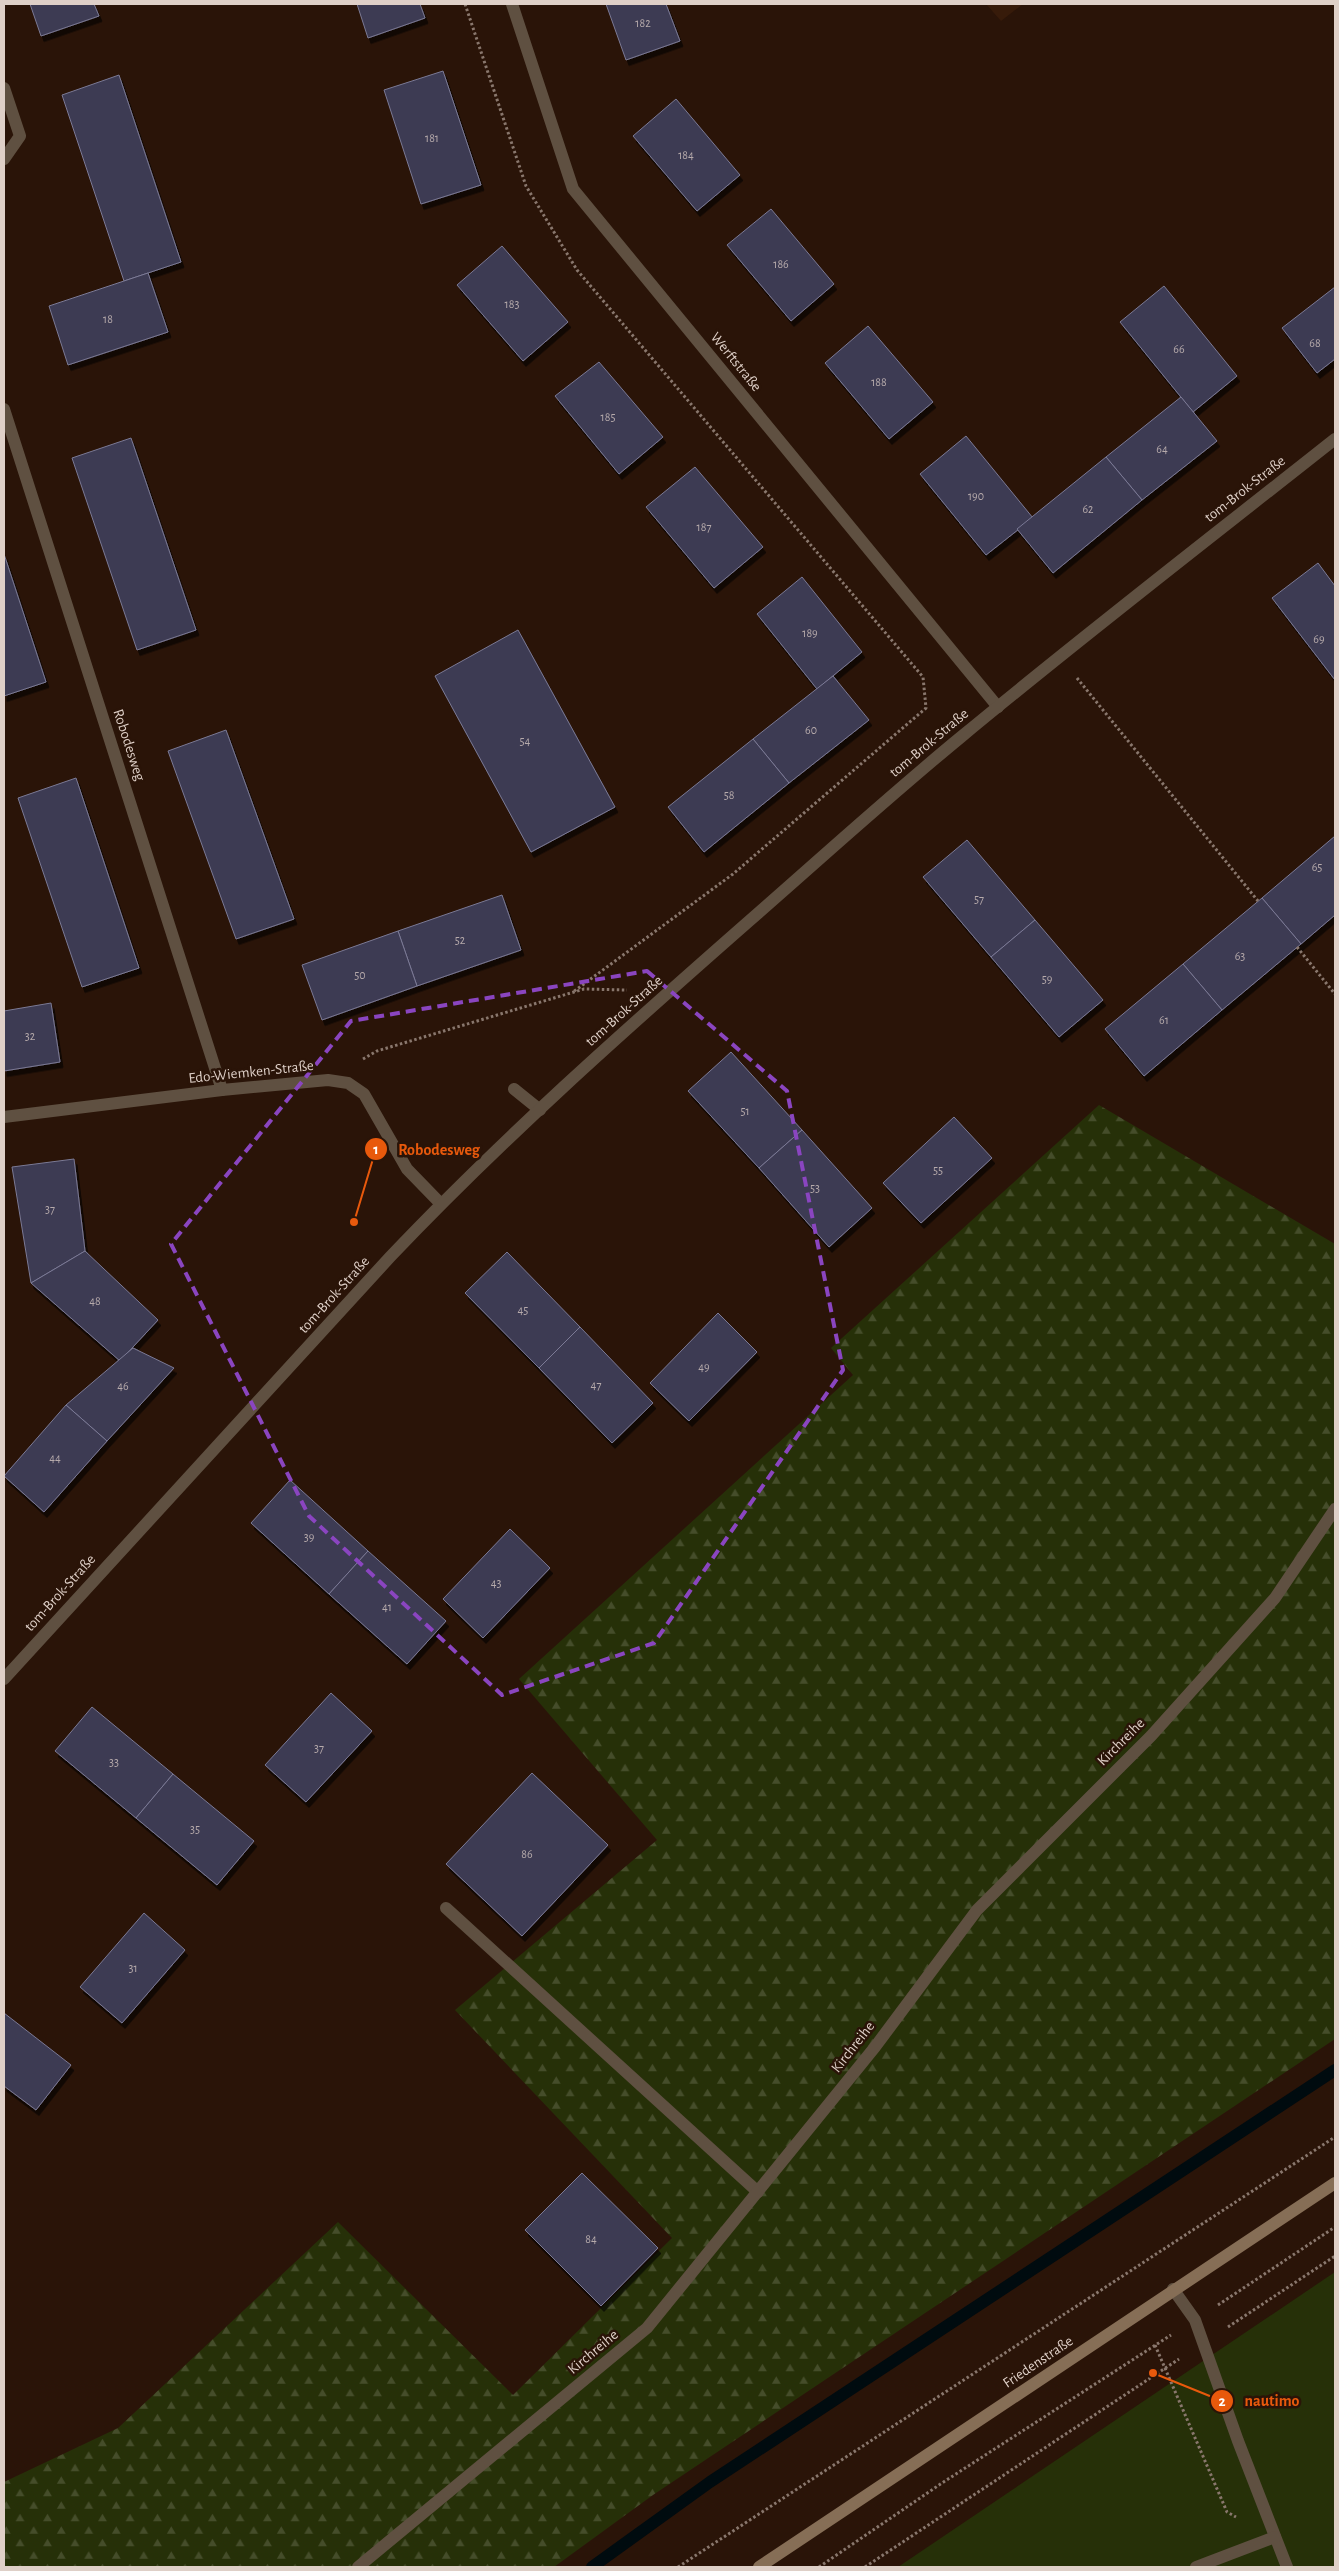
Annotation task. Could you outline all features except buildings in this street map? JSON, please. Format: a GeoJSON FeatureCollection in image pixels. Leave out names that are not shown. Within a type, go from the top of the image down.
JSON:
{"type":"FeatureCollection","features":[{"type":"Feature","properties":{"kind":"main road","name":"Friedenstraße"},"geometry":{"type":"LineString","coordinates":[[759,2567],[1173,2289],[1335,2183]]}},
{"type":"Feature","properties":{"kind":"street","name":"Werftstraße"},"geometry":{"type":"LineString","coordinates":[[512,4],[573,189],[998,707]]}},
{"type":"Feature","properties":{"kind":"street"},"geometry":{"type":"LineString","coordinates":[[4,88],[20,136],[4,159]]}},
{"type":"Feature","properties":{"kind":"street","name":"Robodesweg"},"geometry":{"type":"LineString","coordinates":[[4,409],[222,1090]]}},
{"type":"Feature","properties":{"kind":"street","name":"tom-Brok-Straße"},"geometry":{"type":"LineString","coordinates":[[4,1679],[441,1204],[540,1110],[669,991],[960,738],[1060,656],[1335,440]]}},
{"type":"Feature","properties":{"kind":"street","name":"Edo-Wiemken-Straße"},"geometry":{"type":"LineString","coordinates":[[4,1117],[222,1090],[328,1080],[348,1083],[364,1094],[407,1169],[441,1204]]}},
{"type":"Feature","properties":{"kind":"street"},"geometry":{"type":"LineString","coordinates":[[514,1089],[540,1110]]}},
{"type":"Feature","properties":{"kind":"street","name":"Kirchreihe"},"geometry":{"type":"LineString","coordinates":[[358,2567],[647,2328],[875,2047],[977,1910],[1150,1736],[1275,1598],[1335,1509]]}},
{"type":"Feature","properties":{"kind":"street"},"geometry":{"type":"LineString","coordinates":[[446,1908],[758,2192]]}},
{"type":"Feature","properties":{"kind":"street"},"geometry":{"type":"LineString","coordinates":[[1173,2289],[1195,2320],[1287,2567]]}},
{"type":"Feature","properties":{"kind":"street"},"geometry":{"type":"LineString","coordinates":[[1196,2567],[1275,2537]]}},
{"type":"Feature","properties":{"kind":"path"},"geometry":{"type":"LineString","coordinates":[[465,4],[526,186],[577,270],[923,677],[926,708],[733,874],[573,992]]}},
{"type":"Feature","properties":{"kind":"path"},"geometry":{"type":"LineString","coordinates":[[1060,656],[1258,901]]}},
{"type":"Feature","properties":{"kind":"path"},"geometry":{"type":"LineString","coordinates":[[1297,947],[1335,994]]}},
{"type":"Feature","properties":{"kind":"path"},"geometry":{"type":"LineString","coordinates":[[328,1080],[377,1051],[584,989],[669,991]]}},
{"type":"Feature","properties":{"kind":"path"},"geometry":{"type":"LineString","coordinates":[[678,2567],[1335,2137]]}},
{"type":"Feature","properties":{"kind":"path"},"geometry":{"type":"LineString","coordinates":[[819,2567],[942,2483],[1195,2320],[1335,2227]]}},
{"type":"Feature","properties":{"kind":"path"},"geometry":{"type":"LineString","coordinates":[[865,2567],[1335,2256]]}},
{"type":"Feature","properties":{"kind":"path"},"geometry":{"type":"LineString","coordinates":[[1155,2345],[1226,2512],[1275,2537]]}},
{"type":"Feature","properties":{"kind":"highlighted area"},"geometry":{"type":"Polygon","coordinates":[[[647,971],[787,1091],[843,1370],[654,1643],[502,1695],[309,1516],[171,1244],[351,1021],[647,971]]]}},
{"type":"Feature","properties":{"kind":"shaded area"},"geometry":{"type":"Polygon","coordinates":[[[986,4],[1023,4],[1001,21],[986,4]]]}},
{"type":"Feature","properties":{"kind":"green space"},"geometry":{"type":"Polygon","coordinates":[[[1099,1105],[1335,1244],[1335,2039],[653,2495],[554,2567],[4,2567],[4,2482],[118,2428],[338,2222],[513,2395],[672,2238],[455,2010],[657,1840],[519,1679],[853,1375],[831,1348],[1099,1105]]]}},
{"type":"Feature","properties":{"kind":"green space"},"geometry":{"type":"Polygon","coordinates":[[[1335,2272],[1335,2567],[898,2567],[1335,2272]]]}},
{"type":"Feature","properties":{"kind":"waterway"},"geometry":{"type":"LineString","coordinates":[[592,2567],[710,2482],[1335,2070]]}},
{"type":"Feature","properties":{"kind":"place","name":"Robodesweg"},"geometry":{"type":"Point","coordinates":[354,1222]}},
{"type":"Feature","properties":{"kind":"place","name":"nautimo"},"geometry":{"type":"Point","coordinates":[1153,2373]}}]}
